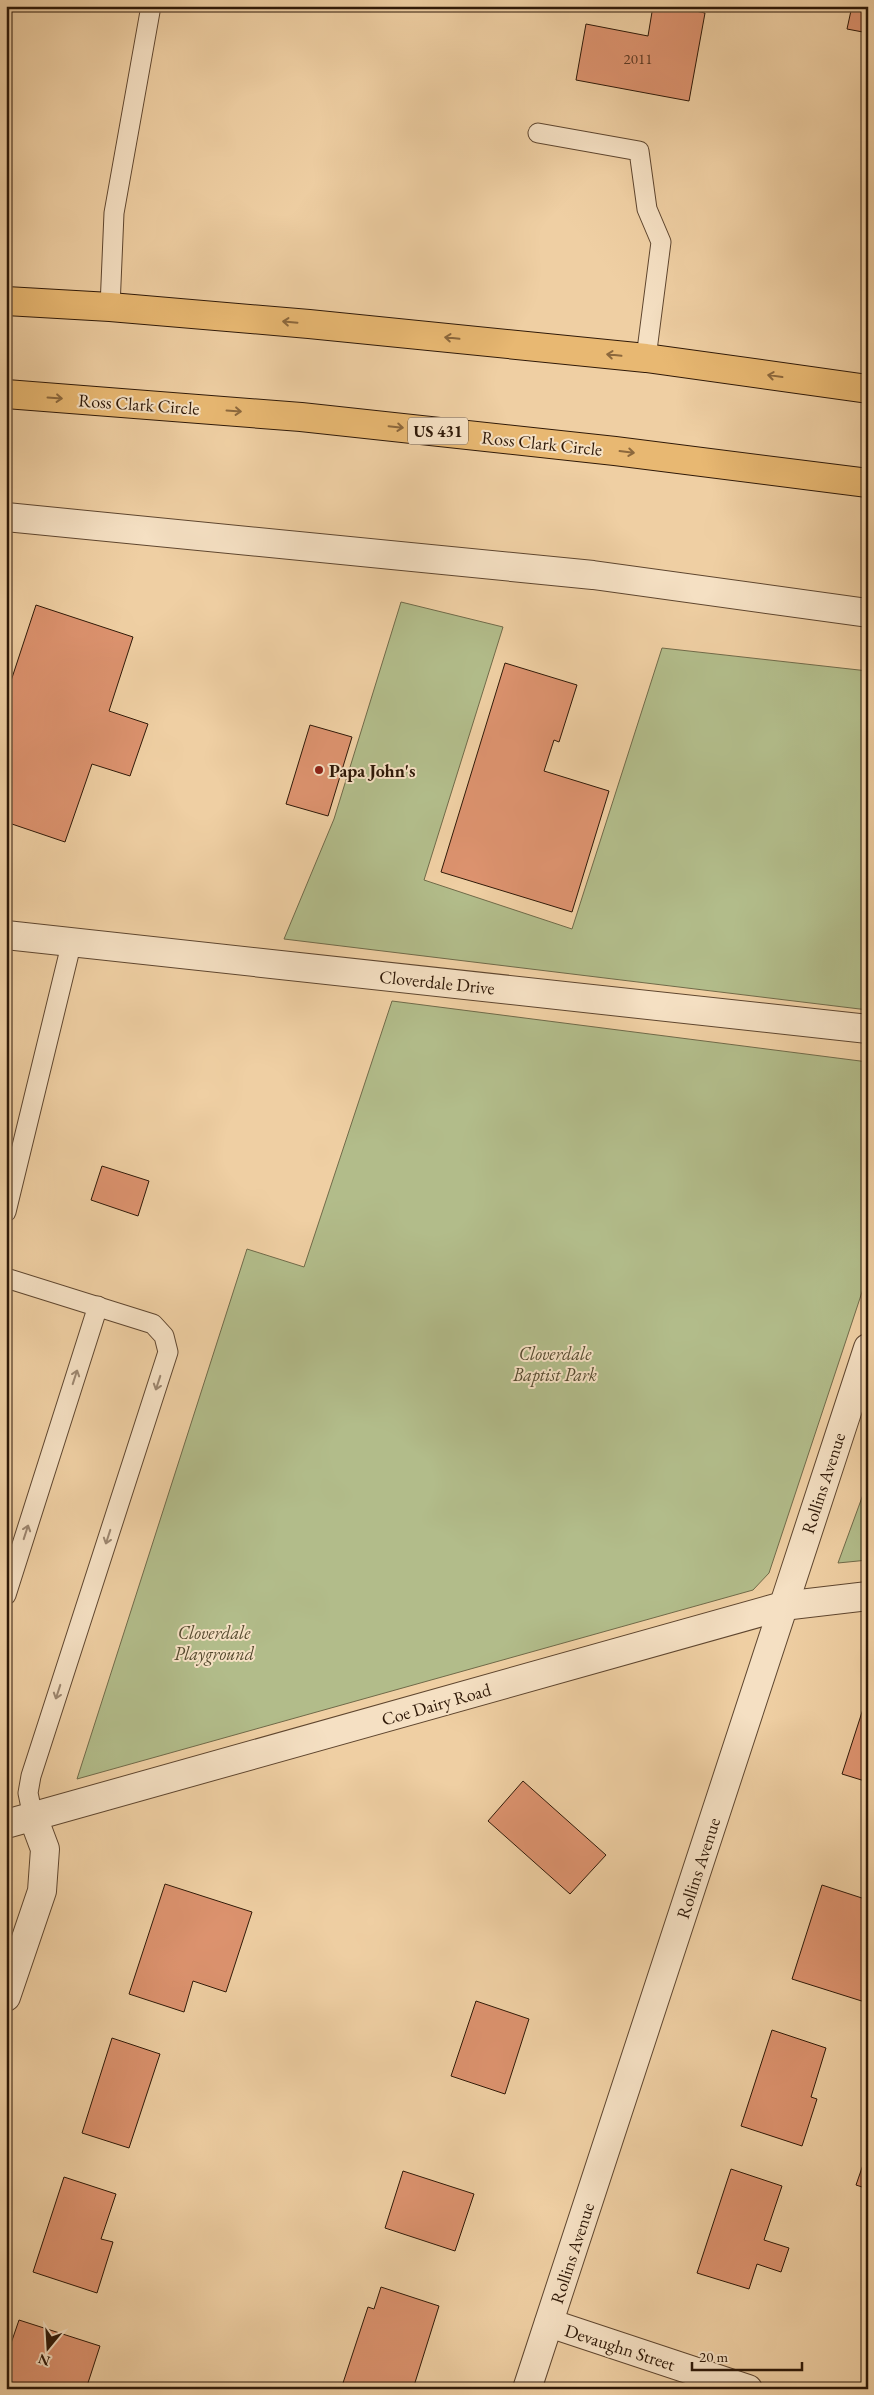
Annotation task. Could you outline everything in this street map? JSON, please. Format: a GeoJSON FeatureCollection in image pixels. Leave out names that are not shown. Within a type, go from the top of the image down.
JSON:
{"type":"FeatureCollection","features":[{"type":"Feature","properties":{"kind":"highway"},"geometry":{"type":"LineString","coordinates":[[6,301],[110,307],[309,324],[646,358],[868,389]]}},
{"type":"Feature","properties":{"kind":"highway","name":"Ross Clark Circle"},"geometry":{"type":"LineString","coordinates":[[6,394],[301,416],[625,452],[868,483]]}},
{"type":"Feature","properties":{"kind":"street"},"geometry":{"type":"LineString","coordinates":[[6,517],[593,575],[868,613]]}},
{"type":"Feature","properties":{"kind":"street","name":"Cloverdale Drive"},"geometry":{"type":"LineString","coordinates":[[6,935],[868,1029]]}},
{"type":"Feature","properties":{"kind":"street","name":"Rollins Avenue"},"geometry":{"type":"LineString","coordinates":[[527,2389],[868,1348]]}},
{"type":"Feature","properties":{"kind":"street","name":"Coe Dairy Road"},"geometry":{"type":"LineString","coordinates":[[6,1824],[783,1606],[868,1596]]}},
{"type":"Feature","properties":{"kind":"street"},"geometry":{"type":"LineString","coordinates":[[6,1997],[42,1891],[45,1849],[33,1816]]}},
{"type":"Feature","properties":{"kind":"street","name":"Devaughn Street"},"geometry":{"type":"LineString","coordinates":[[549,2324],[748,2389]]}},
{"type":"Feature","properties":{"kind":"lane"},"geometry":{"type":"LineString","coordinates":[[110,307],[114,212],[151,6]]}},
{"type":"Feature","properties":{"kind":"lane"},"geometry":{"type":"LineString","coordinates":[[538,133],[639,151],[647,210],[661,242],[646,358]]}},
{"type":"Feature","properties":{"kind":"lane"},"geometry":{"type":"LineString","coordinates":[[6,1212],[72,941]]}},
{"type":"Feature","properties":{"kind":"lane"},"geometry":{"type":"LineString","coordinates":[[6,1278],[153,1324],[164,1336],[168,1352],[30,1776],[28,1793],[33,1816]]}},
{"type":"Feature","properties":{"kind":"lane"},"geometry":{"type":"LineString","coordinates":[[6,1595],[98,1306]]}},
{"type":"Feature","properties":{"kind":"green space"},"geometry":{"type":"Polygon","coordinates":[[[401,602],[503,627],[424,880],[572,929],[662,648],[868,671],[868,1010],[284,939],[334,819],[401,602]]]}},
{"type":"Feature","properties":{"kind":"green space","name":"Cloverdale Baptist Park"},"geometry":{"type":"Polygon","coordinates":[[[392,1001],[868,1062],[868,1274],[769,1573],[753,1590],[77,1779],[247,1249],[304,1267],[392,1001]]]}},
{"type":"Feature","properties":{"kind":"green space"},"geometry":{"type":"Polygon","coordinates":[[[868,1481],[868,1560],[838,1563],[868,1481]]]}},
{"type":"Feature","properties":{"kind":"building"},"geometry":{"type":"Polygon","coordinates":[[[653,6],[672,6],[705,13],[689,101],[576,80],[586,24],[648,36],[653,6]]]}},
{"type":"Feature","properties":{"kind":"building"},"geometry":{"type":"Polygon","coordinates":[[[852,6],[868,6],[868,33],[847,29],[852,6]]]}},
{"type":"Feature","properties":{"kind":"building"},"geometry":{"type":"Polygon","coordinates":[[[36,605],[133,637],[109,711],[148,724],[130,776],[92,764],[65,842],[6,822],[6,696],[36,605]]]}},
{"type":"Feature","properties":{"kind":"building"},"geometry":{"type":"Polygon","coordinates":[[[505,663],[577,685],[559,742],[554,740],[544,771],[609,791],[572,912],[441,872],[505,663]]]}},
{"type":"Feature","properties":{"kind":"building","name":"Papa John's"},"geometry":{"type":"Polygon","coordinates":[[[310,725],[352,737],[328,816],[286,804],[310,725]]]}},
{"type":"Feature","properties":{"kind":"building"},"geometry":{"type":"Polygon","coordinates":[[[102,1166],[149,1181],[138,1216],[91,1200],[102,1166]]]}},
{"type":"Feature","properties":{"kind":"building"},"geometry":{"type":"Polygon","coordinates":[[[863,1709],[868,1711],[868,1782],[842,1774],[863,1709]]]}},
{"type":"Feature","properties":{"kind":"building"},"geometry":{"type":"Polygon","coordinates":[[[523,1781],[606,1855],[570,1894],[488,1821],[523,1781]]]}},
{"type":"Feature","properties":{"kind":"building"},"geometry":{"type":"Polygon","coordinates":[[[165,1884],[252,1912],[226,1992],[193,1981],[184,2012],[129,1994],[165,1884]]]}},
{"type":"Feature","properties":{"kind":"building"},"geometry":{"type":"Polygon","coordinates":[[[822,1885],[868,1900],[868,2003],[792,1979],[822,1885]]]}},
{"type":"Feature","properties":{"kind":"building"},"geometry":{"type":"Polygon","coordinates":[[[476,2001],[529,2019],[505,2094],[451,2076],[476,2001]]]}},
{"type":"Feature","properties":{"kind":"building"},"geometry":{"type":"Polygon","coordinates":[[[772,2030],[826,2048],[811,2097],[817,2099],[802,2146],[741,2126],[772,2030]]]}},
{"type":"Feature","properties":{"kind":"building"},"geometry":{"type":"Polygon","coordinates":[[[112,2038],[160,2054],[129,2148],[82,2133],[112,2038]]]}},
{"type":"Feature","properties":{"kind":"building"},"geometry":{"type":"Polygon","coordinates":[[[865,2159],[868,2159],[868,2189],[856,2185],[865,2159]]]}},
{"type":"Feature","properties":{"kind":"building"},"geometry":{"type":"Polygon","coordinates":[[[731,2169],[782,2186],[764,2240],[789,2248],[781,2272],[757,2264],[749,2289],[697,2273],[731,2169]]]}},
{"type":"Feature","properties":{"kind":"building"},"geometry":{"type":"Polygon","coordinates":[[[403,2171],[474,2194],[455,2251],[385,2228],[403,2171]]]}},
{"type":"Feature","properties":{"kind":"building"},"geometry":{"type":"Polygon","coordinates":[[[64,2177],[116,2194],[101,2239],[113,2242],[97,2293],[33,2272],[64,2177]]]}},
{"type":"Feature","properties":{"kind":"building"},"geometry":{"type":"Polygon","coordinates":[[[381,2287],[439,2306],[413,2389],[361,2389],[343,2383],[368,2307],[374,2309],[381,2287]]]}},
{"type":"Feature","properties":{"kind":"building"},"geometry":{"type":"Polygon","coordinates":[[[19,2320],[100,2346],[86,2389],[6,2389],[6,2358],[19,2320]]]}},
{"type":"Feature","properties":{"kind":"place","name":"Papa John's"},"geometry":{"type":"Point","coordinates":[319,770]}},
{"type":"Feature","properties":{"kind":"park label","name":"Cloverdale Playground"},"geometry":{"type":"Point","coordinates":[214,1642]}}]}
